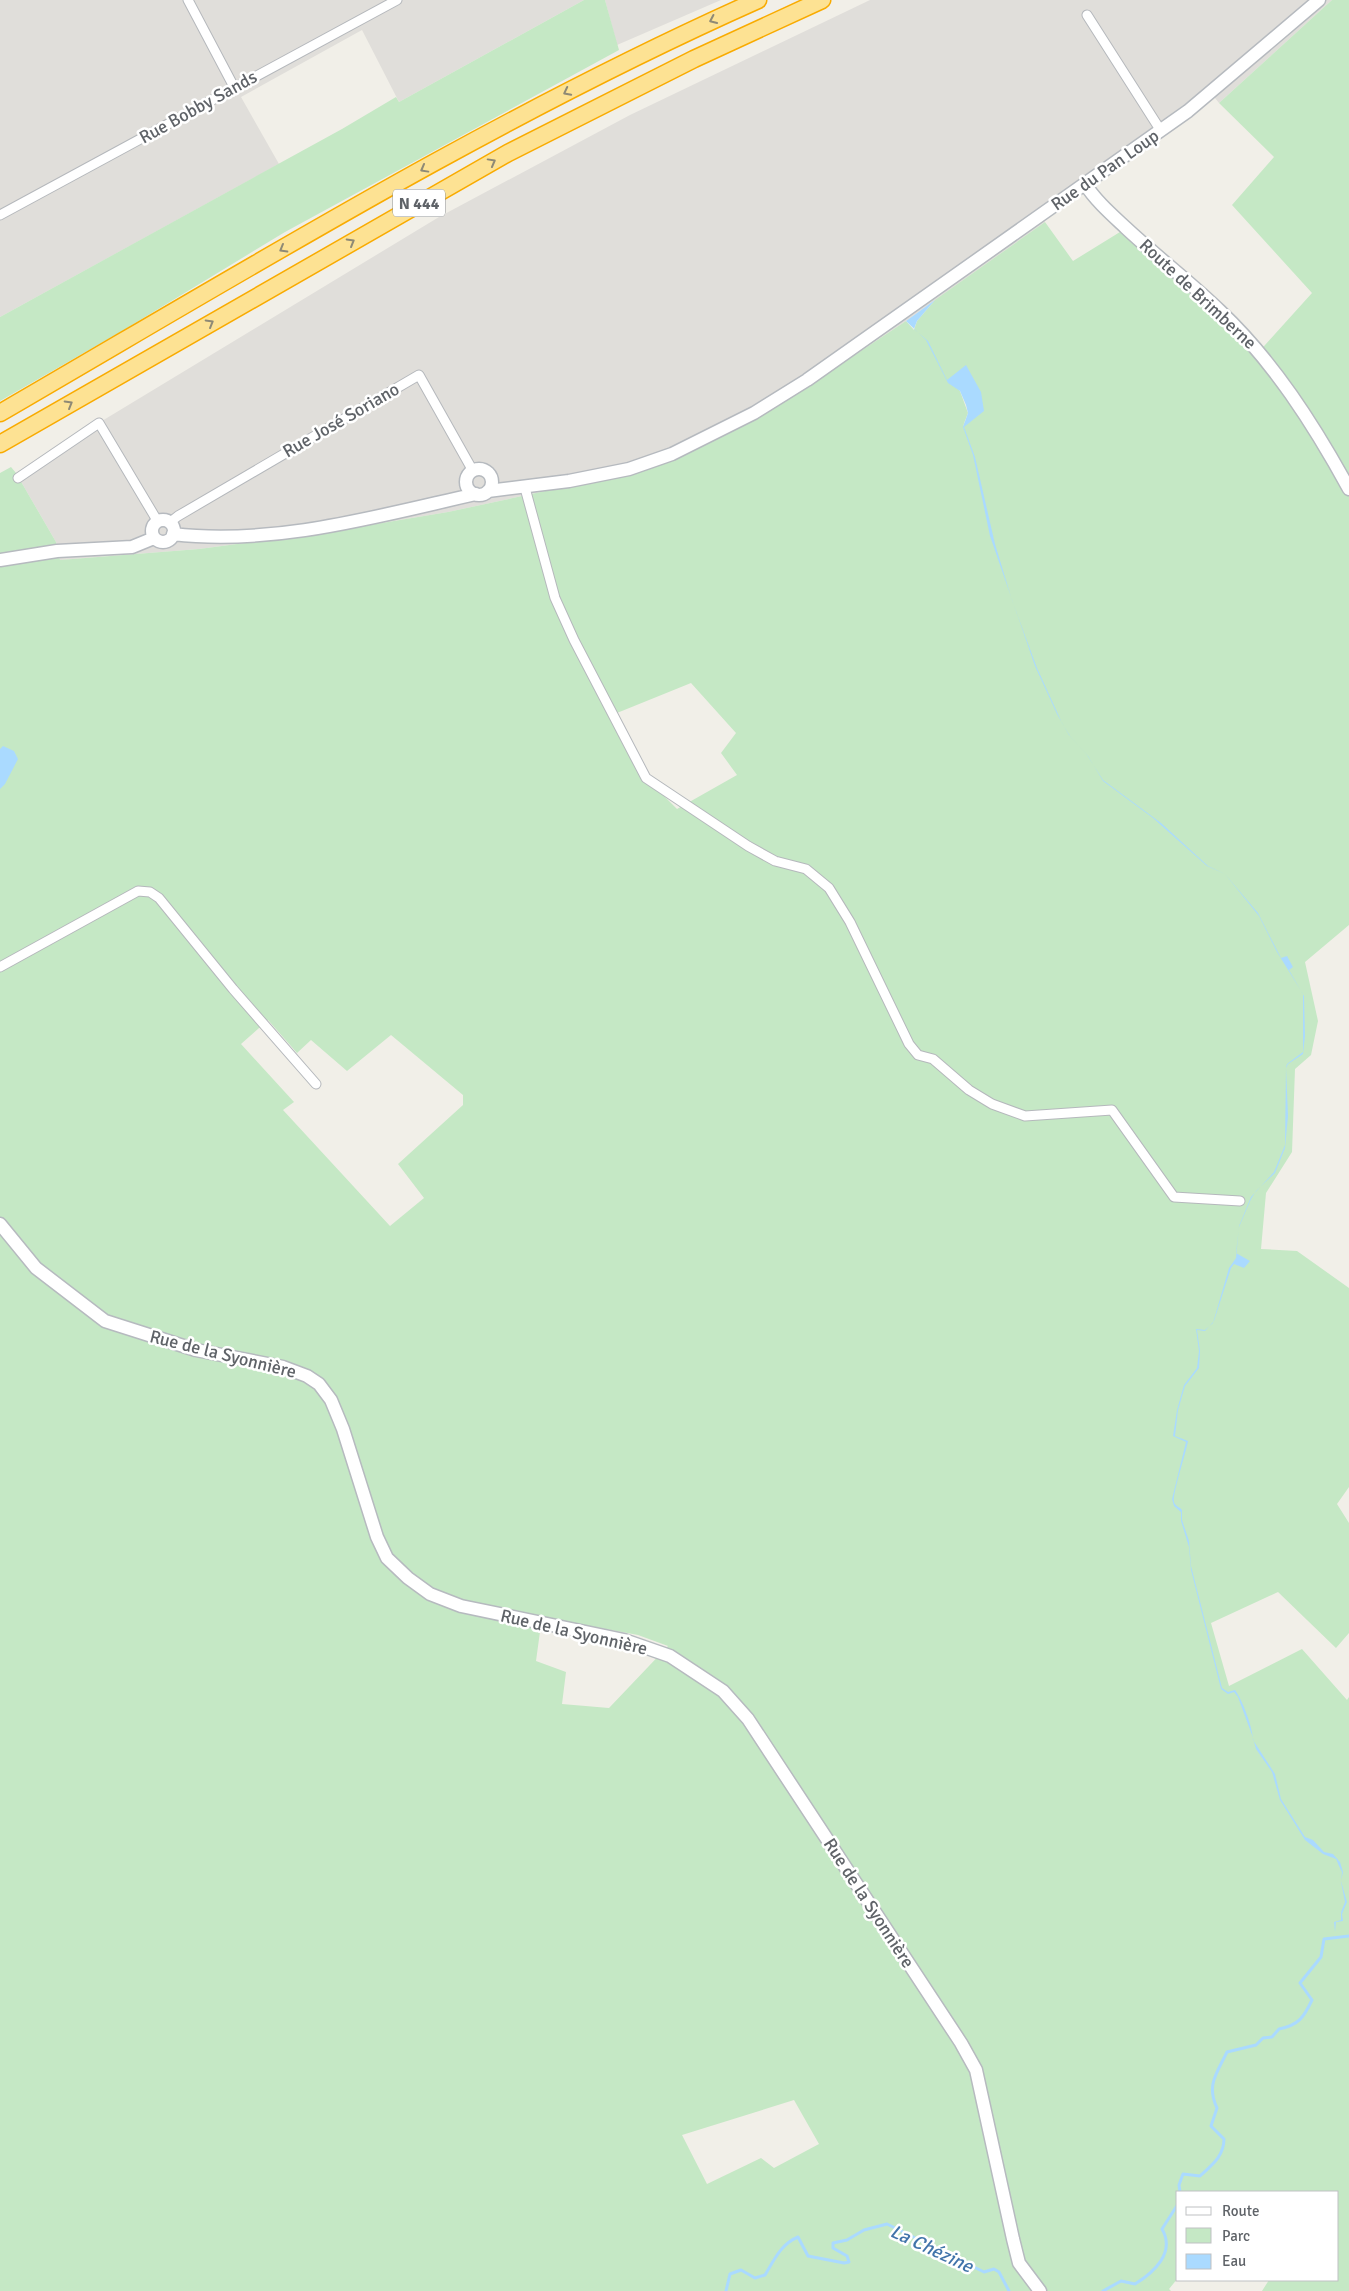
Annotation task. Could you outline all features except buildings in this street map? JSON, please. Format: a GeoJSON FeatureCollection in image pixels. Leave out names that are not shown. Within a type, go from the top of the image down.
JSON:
{"type":"FeatureCollection","features":[{"type":"Feature","properties":{"kind":"highway","name":"N 444"},"geometry":{"type":"LineString","coordinates":[[0,413],[314,231],[477,140],[635,57],[758,0]]}},
{"type":"Feature","properties":{"kind":"highway","name":"N 444"},"geometry":{"type":"LineString","coordinates":[[0,444],[508,153],[685,63],[822,0]]}},
{"type":"Feature","properties":{"kind":"street"},"geometry":{"type":"LineString","coordinates":[[188,0],[234,87]]}},
{"type":"Feature","properties":{"kind":"street","name":"Rue Bobby Sands"},"geometry":{"type":"LineString","coordinates":[[0,215],[397,0]]}},
{"type":"Feature","properties":{"kind":"street","name":"Rue du Pan Loup"},"geometry":{"type":"LineString","coordinates":[[429,505],[482,493],[569,481],[629,469],[672,454],[754,413],[807,380],[881,326],[1161,131],[1214,91],[1319,0]]}},
{"type":"Feature","properties":{"kind":"street"},"geometry":{"type":"LineString","coordinates":[[1087,15],[1161,131]]}},
{"type":"Feature","properties":{"kind":"street","name":"Route de Brimberne"},"geometry":{"type":"LineString","coordinates":[[1085,184],[1105,209],[1219,310],[1259,350],[1306,418],[1349,489]]}},
{"type":"Feature","properties":{"kind":"street","name":"Rue José Soriano"},"geometry":{"type":"LineString","coordinates":[[167,526],[178,516],[419,375],[470,476]]}},
{"type":"Feature","properties":{"kind":"street"},"geometry":{"type":"LineString","coordinates":[[18,478],[99,423],[167,526],[166,542],[160,542],[154,538],[152,531],[167,526],[208,538],[304,530],[429,505],[459,490],[470,476],[483,470],[525,488],[555,598],[574,640],[646,778],[748,846],[775,861],[806,869],[829,888],[850,922],[909,1044],[918,1055],[933,1059],[969,1090],[992,1104],[1025,1116],[1112,1110],[1174,1197],[1240,1200]]}},
{"type":"Feature","properties":{"kind":"street"},"geometry":{"type":"LineString","coordinates":[[470,476],[469,490],[482,493],[492,484],[491,475]]}},
{"type":"Feature","properties":{"kind":"street"},"geometry":{"type":"LineString","coordinates":[[0,560],[57,551],[132,546],[154,538]]}},
{"type":"Feature","properties":{"kind":"street"},"geometry":{"type":"LineString","coordinates":[[0,967],[138,891],[150,892],[159,898],[233,989],[316,1084]]}},
{"type":"Feature","properties":{"kind":"street","name":"Rue de la Syonnière"},"geometry":{"type":"LineString","coordinates":[[0,1224],[36,1268],[104,1320],[196,1350],[283,1367],[307,1376],[319,1384],[331,1400],[343,1429],[377,1536],[386,1558],[408,1578],[430,1594],[461,1606],[624,1640],[670,1656],[723,1691],[748,1719],[961,2043],[976,2070],[1012,2240],[1020,2263],[1040,2291]]}},
{"type":"Feature","properties":{"kind":"shaded area"},"geometry":{"type":"Polygon","coordinates":[[[0,0],[584,0],[399,102],[362,30],[241,97],[279,164],[0,317],[0,0]]]}},
{"type":"Feature","properties":{"kind":"shaded area"},"geometry":{"type":"Polygon","coordinates":[[[605,0],[721,0],[617,45],[605,0]]]}},
{"type":"Feature","properties":{"kind":"shaded area"},"geometry":{"type":"Polygon","coordinates":[[[870,0],[1332,0],[1219,103],[1207,88],[1037,210],[1045,222],[906,321],[775,408],[690,450],[578,484],[448,512],[322,533],[199,549],[60,560],[56,542],[16,473],[439,217],[630,115],[870,0]]]}},
{"type":"Feature","properties":{"kind":"green space"},"geometry":{"type":"Polygon","coordinates":[[[584,0],[605,0],[619,50],[285,232],[122,331],[0,401],[0,317],[342,129],[396,97],[399,102],[584,0]]]}},
{"type":"Feature","properties":{"kind":"green space"},"geometry":{"type":"Polygon","coordinates":[[[1332,0],[1349,0],[1349,925],[1305,962],[1318,1021],[1311,1055],[1295,1069],[1292,1152],[1266,1193],[1261,1249],[1297,1251],[1349,1288],[1349,1487],[1337,1504],[1349,1523],[1349,1633],[1336,1648],[1278,1592],[1211,1623],[1229,1686],[1302,1649],[1347,1700],[1349,1697],[1349,2291],[1262,2291],[1268,2281],[1339,2281],[1339,2191],[1176,2191],[1176,2280],[1169,2289],[1171,2291],[0,2291],[0,473],[11,467],[16,473],[56,542],[60,560],[199,549],[322,533],[448,512],[578,484],[690,450],[775,408],[906,321],[914,330],[917,321],[935,300],[1045,222],[1073,261],[1120,232],[1256,355],[1312,293],[1232,205],[1274,157],[1219,103],[1332,0]],[[957,388],[960,391],[968,413],[963,426],[981,392],[957,388]],[[691,683],[612,715],[657,789],[677,809],[737,775],[721,753],[736,733],[691,683]],[[268,1020],[241,1044],[294,1102],[283,1110],[390,1226],[424,1198],[398,1164],[463,1105],[463,1095],[391,1035],[347,1071],[311,1040],[297,1053],[268,1020]],[[542,1617],[536,1661],[566,1672],[562,1704],[609,1708],[668,1646],[638,1635],[542,1617]],[[794,2100],[682,2135],[707,2184],[761,2158],[774,2168],[819,2144],[794,2100]]]}},
{"type":"Feature","properties":{"kind":"water"},"geometry":{"type":"Polygon","coordinates":[[[935,300],[917,321],[914,329],[906,321],[935,300]]]}},
{"type":"Feature","properties":{"kind":"water"},"geometry":{"type":"Polygon","coordinates":[[[918,333],[928,341],[947,380],[966,365],[981,392],[984,411],[964,427],[975,457],[995,544],[1011,596],[990,536],[973,455],[963,427],[968,413],[966,405],[960,391],[948,383],[926,340],[918,333]]]}},
{"type":"Feature","properties":{"kind":"water"},"geometry":{"type":"Polygon","coordinates":[[[1015,607],[1037,668],[1061,722],[1035,666],[1015,607]]]}},
{"type":"Feature","properties":{"kind":"water"},"geometry":{"type":"Polygon","coordinates":[[[3,746],[14,751],[18,759],[5,784],[0,789],[0,749],[3,746]]]}},
{"type":"Feature","properties":{"kind":"water"},"geometry":{"type":"Polygon","coordinates":[[[1093,765],[1103,780],[1161,823],[1208,866],[1225,874],[1207,866],[1153,818],[1103,781],[1093,765]]]}},
{"type":"Feature","properties":{"kind":"water"},"geometry":{"type":"Polygon","coordinates":[[[1225,874],[1258,913],[1281,958],[1287,956],[1293,967],[1289,970],[1301,990],[1277,952],[1259,916],[1225,874]]]}},
{"type":"Feature","properties":{"kind":"water"},"geometry":{"type":"Polygon","coordinates":[[[1303,994],[1305,1036],[1303,1054],[1288,1064],[1286,1068],[1288,1116],[1285,1148],[1275,1173],[1260,1187],[1274,1172],[1285,1145],[1286,1067],[1287,1064],[1303,1052],[1303,994]]]}},
{"type":"Feature","properties":{"kind":"water"},"geometry":{"type":"Polygon","coordinates":[[[1255,1193],[1238,1231],[1239,1226],[1251,1197],[1255,1193]]]}},
{"type":"Feature","properties":{"kind":"water"},"geometry":{"type":"Polygon","coordinates":[[[1236,1253],[1250,1261],[1244,1268],[1234,1264],[1231,1268],[1213,1322],[1229,1268],[1236,1258],[1236,1253]]]}},
{"type":"Feature","properties":{"kind":"water"},"geometry":{"type":"Polygon","coordinates":[[[1209,1326],[1205,1331],[1197,1330],[1200,1351],[1199,1368],[1185,1386],[1178,1410],[1175,1436],[1188,1441],[1174,1502],[1182,1510],[1182,1520],[1189,1541],[1191,1566],[1222,1688],[1228,1692],[1235,1690],[1238,1694],[1247,1714],[1253,1738],[1238,1697],[1234,1692],[1228,1694],[1221,1689],[1191,1570],[1189,1547],[1181,1521],[1181,1512],[1174,1506],[1172,1499],[1186,1442],[1173,1436],[1177,1410],[1184,1385],[1197,1368],[1199,1351],[1196,1329],[1205,1330],[1209,1326]]]}},
{"type":"Feature","properties":{"kind":"water"},"geometry":{"type":"Polygon","coordinates":[[[1254,1741],[1275,1774],[1281,1799],[1305,1837],[1313,1840],[1324,1852],[1333,1854],[1340,1862],[1343,1872],[1341,1880],[1342,1872],[1336,1859],[1323,1854],[1305,1840],[1280,1800],[1272,1772],[1256,1749],[1254,1741]]]}},
{"type":"Feature","properties":{"kind":"water"},"geometry":{"type":"Polygon","coordinates":[[[1341,1881],[1347,1902],[1342,1914],[1343,1921],[1336,1922],[1335,1932],[1334,1922],[1341,1920],[1341,1912],[1345,1902],[1341,1881]]]}},
{"type":"Feature","properties":{"kind":"waterway","name":"La Chézine"},"geometry":{"type":"LineString","coordinates":[[1180,2191],[1179,2185],[1183,2174],[1200,2176],[1216,2160],[1222,2150],[1224,2139],[1211,2126],[1217,2108],[1214,2100],[1213,2086],[1214,2079],[1227,2052],[1256,2045],[1263,2038],[1272,2037],[1279,2029],[1296,2023],[1312,2000],[1300,1983],[1321,1957],[1324,1939],[1349,1936]]}},
{"type":"Feature","properties":{"kind":"waterway","name":"La Chézine"},"geometry":{"type":"LineString","coordinates":[[1103,2291],[1121,2281],[1135,2284],[1155,2268],[1164,2254],[1166,2246],[1166,2238],[1162,2229],[1176,2207]]}},
{"type":"Feature","properties":{"kind":"waterway","name":"La Chézine"},"geometry":{"type":"LineString","coordinates":[[726,2291],[730,2274],[741,2270],[755,2278],[765,2275],[782,2248],[798,2237],[808,2256],[844,2263],[849,2262],[847,2256],[833,2248],[833,2243],[847,2240],[864,2230],[887,2224],[984,2272],[994,2269],[999,2272],[1009,2291]]}}]}
